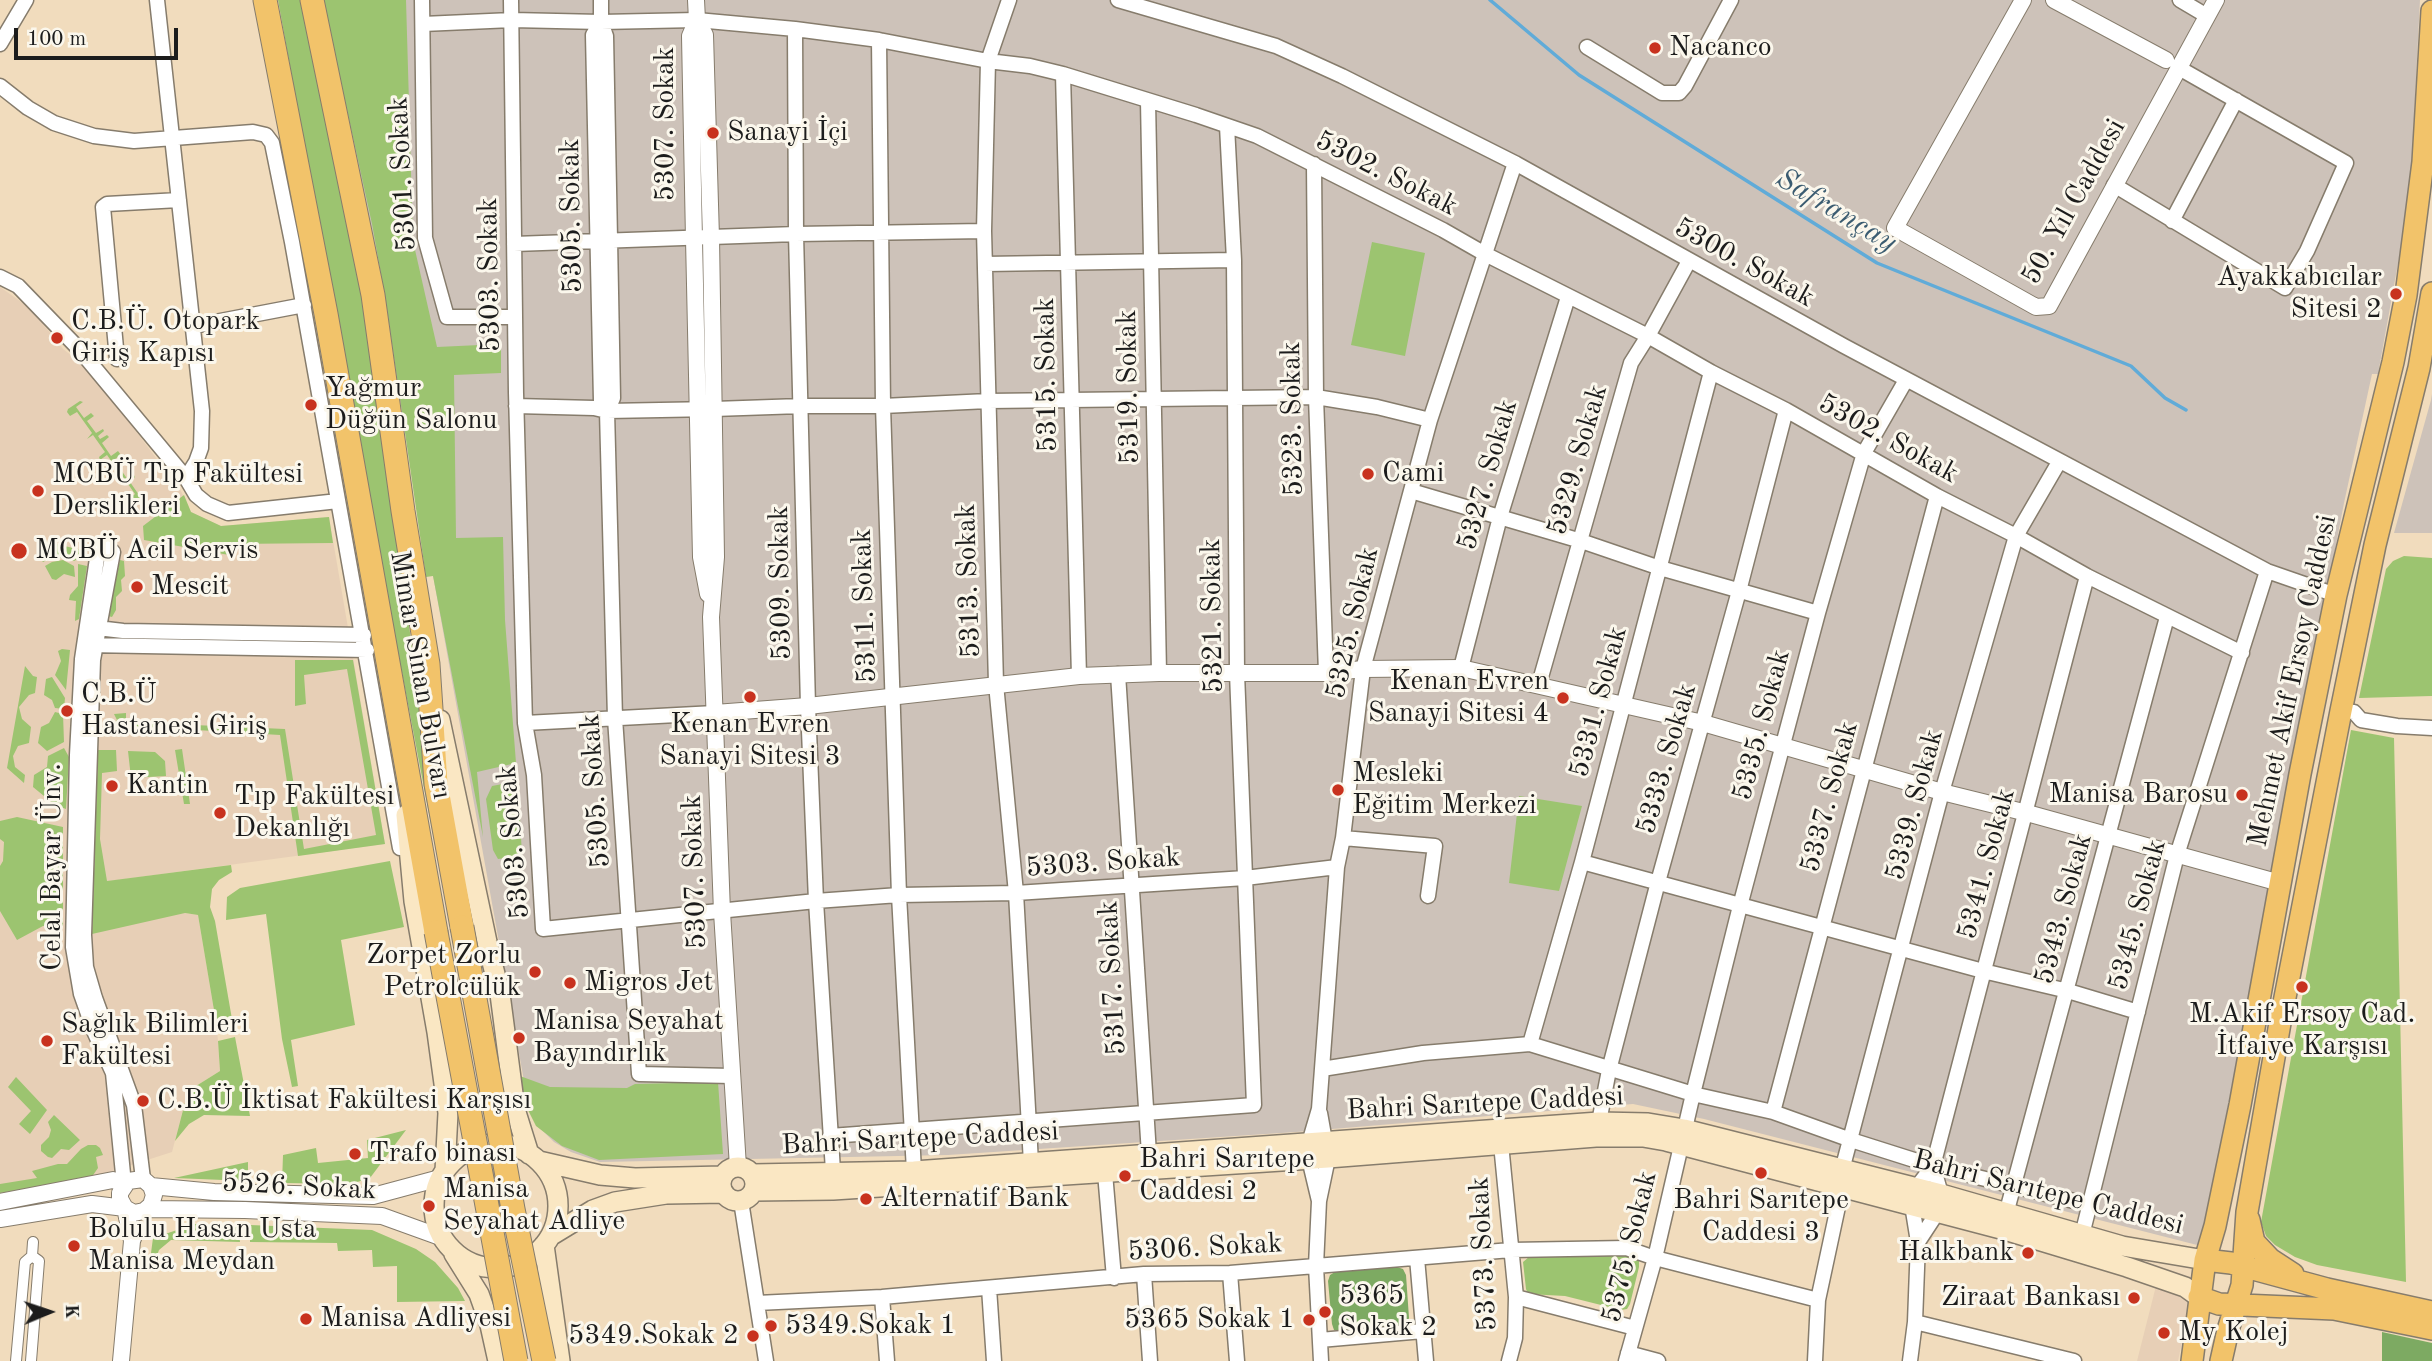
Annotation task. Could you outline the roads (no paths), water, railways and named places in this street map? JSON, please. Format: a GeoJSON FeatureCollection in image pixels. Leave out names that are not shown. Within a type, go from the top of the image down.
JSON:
{"type":"FeatureCollection","features":[{"type":"Feature","properties":{"kind":"highway","name":"Mimar Sinan Bulvarı"},"geometry":{"type":"LineString","coordinates":[[265,0],[308,218],[372,644],[436,932],[516,1361]]}},
{"type":"Feature","properties":{"kind":"highway","name":"Mimar Sinan Bulvarı"},"geometry":{"type":"LineString","coordinates":[[312,0],[373,295],[403,511],[428,664],[436,784],[513,1209],[544,1361]]}},
{"type":"Feature","properties":{"kind":"main road","name":"Mehmet Akif Ersoy Caddesi"},"geometry":{"type":"LineString","coordinates":[[2192,1361],[2205,1260],[2233,1143],[2336,595],[2393,362],[2406,295],[2423,162],[2432,13]]}},
{"type":"Feature","properties":{"kind":"main road","name":"Mehmet Akif Ersoy Caddesi"},"geometry":{"type":"LineString","coordinates":[[2221,1361],[2242,1285],[2247,1213],[2280,1023],[2341,711],[2375,545],[2419,368],[2432,293]]}},
{"type":"Feature","properties":{"kind":"main road"},"geometry":{"type":"LineString","coordinates":[[372,644],[404,800],[414,901],[448,1113],[443,1174],[435,1199],[435,1216],[448,1244],[480,1294],[498,1361]]}},
{"type":"Feature","properties":{"kind":"main road"},"geometry":{"type":"LineString","coordinates":[[428,664],[500,994],[515,1109],[534,1157]]}},
{"type":"Feature","properties":{"kind":"main road","name":"Bahri Sarıtepe Caddesi"},"geometry":{"type":"LineString","coordinates":[[534,1157],[600,1175],[833,1190],[1105,1173],[1599,1122],[1657,1123],[1683,1137],[1939,1204],[2185,1287],[2199,1297]]}},
{"type":"Feature","properties":{"kind":"main road","name":"Bahri Sarıtepe Caddesi"},"geometry":{"type":"LineString","coordinates":[[548,1240],[593,1210],[615,1202],[833,1171],[914,1171],[1149,1154],[1501,1144],[1607,1137],[1683,1137]]}},
{"type":"Feature","properties":{"kind":"main road"},"geometry":{"type":"LineString","coordinates":[[443,1174],[460,1156],[474,1148],[491,1144],[509,1145],[534,1157],[548,1171],[558,1196],[558,1209],[548,1240],[560,1361]]}},
{"type":"Feature","properties":{"kind":"main road","name":"Bahri Sarıtepe Caddesi"},"geometry":{"type":"LineString","coordinates":[[1939,1204],[2006,1214],[2141,1250],[2205,1260]]}},
{"type":"Feature","properties":{"kind":"main road"},"geometry":{"type":"LineString","coordinates":[[2247,1213],[2254,1242],[2270,1259],[2284,1269],[2327,1289]]}},
{"type":"Feature","properties":{"kind":"main road"},"geometry":{"type":"LineString","coordinates":[[448,1244],[468,1262],[486,1268],[506,1268],[524,1262],[548,1240]]}},
{"type":"Feature","properties":{"kind":"main road"},"geometry":{"type":"LineString","coordinates":[[2205,1260],[2231,1263],[2327,1289],[2432,1312]]}},
{"type":"Feature","properties":{"kind":"main road"},"geometry":{"type":"LineString","coordinates":[[2199,1297],[2219,1304],[2333,1309],[2432,1329]]}},
{"type":"Feature","properties":{"kind":"main road"},"geometry":{"type":"LineString","coordinates":[[2228,1330],[2248,1315],[2293,1307]]}},
{"type":"Feature","properties":{"kind":"street"},"geometry":{"type":"LineString","coordinates":[[0,44],[26,0]]}},
{"type":"Feature","properties":{"kind":"street"},"geometry":{"type":"LineString","coordinates":[[158,0],[203,432],[196,462],[186,478]]}},
{"type":"Feature","properties":{"kind":"street","name":"5301. Sokak"},"geometry":{"type":"LineString","coordinates":[[422,0],[425,238],[447,317],[515,317]]}},
{"type":"Feature","properties":{"kind":"street","name":"5303. Sokak"},"geometry":{"type":"LineString","coordinates":[[511,0],[516,406],[525,723],[534,775],[543,929],[816,901],[1132,886],[1245,878],[1337,867]]}},
{"type":"Feature","properties":{"kind":"street","name":"5305. Sokak"},"geometry":{"type":"LineString","coordinates":[[601,0],[601,22],[593,35],[603,240],[601,401],[607,411],[615,718],[639,1074],[732,1076]]}},
{"type":"Feature","properties":{"kind":"street"},"geometry":{"type":"LineString","coordinates":[[696,0],[697,20]]}},
{"type":"Feature","properties":{"kind":"street","name":"5313. Sokak"},"geometry":{"type":"LineString","coordinates":[[1009,0],[988,61],[984,231],[996,684],[1016,893],[1031,1163]]}},
{"type":"Feature","properties":{"kind":"street","name":"5300. Sokak"},"geometry":{"type":"LineString","coordinates":[[1118,0],[1276,46],[1515,163],[1906,380],[2267,571],[2336,595]]}},
{"type":"Feature","properties":{"kind":"street"},"geometry":{"type":"LineString","coordinates":[[1587,47],[1662,93],[1679,93],[1731,0]]}},
{"type":"Feature","properties":{"kind":"street","name":"50. Yıl Caddesi"},"geometry":{"type":"LineString","coordinates":[[2023,0],[1895,228],[2036,307],[2049,306],[2114,185],[2172,64],[2216,0]]}},
{"type":"Feature","properties":{"kind":"street"},"geometry":{"type":"LineString","coordinates":[[2054,0],[2346,163],[2307,251],[2285,288],[2114,185]]}},
{"type":"Feature","properties":{"kind":"street"},"geometry":{"type":"LineString","coordinates":[[2180,0],[2207,16]]}},
{"type":"Feature","properties":{"kind":"street","name":"5302. Sokak"},"geometry":{"type":"LineString","coordinates":[[423,24],[512,20],[697,20],[879,40],[1063,74],[1257,136],[1443,230],[1567,297],[1648,336],[1864,453],[1937,496],[2017,536],[2087,576],[2242,653]]}},
{"type":"Feature","properties":{"kind":"street","name":"5307. Sokak"},"geometry":{"type":"LineString","coordinates":[[697,20],[705,34],[711,238],[701,557],[711,617],[722,912],[739,1183]]}},
{"type":"Feature","properties":{"kind":"street","name":"5307. Sokak"},"geometry":{"type":"LineString","coordinates":[[697,20],[690,36],[694,239],[706,410]]}},
{"type":"Feature","properties":{"kind":"street","name":"5309. Sokak"},"geometry":{"type":"LineString","coordinates":[[796,29],[796,234],[808,706],[816,901],[833,1171]]}},
{"type":"Feature","properties":{"kind":"street","name":"5311. Sokak"},"geometry":{"type":"LineString","coordinates":[[879,40],[883,406],[899,895],[914,1171]]}},
{"type":"Feature","properties":{"kind":"street","name":"5315. Sokak"},"geometry":{"type":"LineString","coordinates":[[1063,74],[1079,676]]}},
{"type":"Feature","properties":{"kind":"street"},"geometry":{"type":"LineString","coordinates":[[0,86],[28,108],[54,123],[94,136],[134,141],[253,132],[266,135],[272,143],[338,500],[372,644],[92,627]]}},
{"type":"Feature","properties":{"kind":"street"},"geometry":{"type":"LineString","coordinates":[[2172,221],[2236,100]]}},
{"type":"Feature","properties":{"kind":"street","name":"5319. Sokak"},"geometry":{"type":"LineString","coordinates":[[1148,101],[1159,673]]}},
{"type":"Feature","properties":{"kind":"street","name":"5321. Sokak"},"geometry":{"type":"LineString","coordinates":[[1145,1114],[1255,1105],[1237,673],[1234,260],[1227,126]]}},
{"type":"Feature","properties":{"kind":"street","name":"5325. Sokak"},"geometry":{"type":"LineString","coordinates":[[1321,1361],[1315,1266],[1319,1201],[1319,1109],[1337,867],[1343,838],[1363,669],[1430,420],[1515,163]]}},
{"type":"Feature","properties":{"kind":"street","name":"5323. Sokak"},"geometry":{"type":"LineString","coordinates":[[1314,164],[1316,397],[1326,673]]}},
{"type":"Feature","properties":{"kind":"street"},"geometry":{"type":"LineString","coordinates":[[117,359],[103,206],[179,200]]}},
{"type":"Feature","properties":{"kind":"street"},"geometry":{"type":"LineString","coordinates":[[292,242],[308,218]]}},
{"type":"Feature","properties":{"kind":"street"},"geometry":{"type":"LineString","coordinates":[[514,244],[796,234],[984,231]]}},
{"type":"Feature","properties":{"kind":"street"},"geometry":{"type":"LineString","coordinates":[[985,264],[1234,260]]}},
{"type":"Feature","properties":{"kind":"street","name":"5329. Sokak"},"geometry":{"type":"LineString","coordinates":[[1539,684],[1631,363],[1689,261]]}},
{"type":"Feature","properties":{"kind":"street"},"geometry":{"type":"LineString","coordinates":[[0,277],[18,286],[47,314],[207,504],[228,513],[338,500]]}},
{"type":"Feature","properties":{"kind":"street","name":"5327. Sokak"},"geometry":{"type":"LineString","coordinates":[[1461,668],[1500,517],[1567,297]]}},
{"type":"Feature","properties":{"kind":"street"},"geometry":{"type":"LineString","coordinates":[[194,326],[304,305]]}},
{"type":"Feature","properties":{"kind":"street","name":"5331. Sokak"},"geometry":{"type":"LineString","coordinates":[[1530,1044],[1582,862],[1712,372]]}},
{"type":"Feature","properties":{"kind":"street","name":"5335. Sokak"},"geometry":{"type":"LineString","coordinates":[[1693,1094],[1782,747],[1864,453],[1906,380]]}},
{"type":"Feature","properties":{"kind":"street"},"geometry":{"type":"LineString","coordinates":[[516,406],[594,408],[607,411],[706,410],[988,401],[1316,397],[1377,407],[1430,420]]}},
{"type":"Feature","properties":{"kind":"street","name":"5333. Sokak"},"geometry":{"type":"LineString","coordinates":[[1599,1122],[1609,1070],[1658,882],[1786,410]]}},
{"type":"Feature","properties":{"kind":"street","name":"5339. Sokak"},"geometry":{"type":"LineString","coordinates":[[1815,1361],[1818,1300],[1842,1179],[1942,792],[2017,536],[2059,462]]}},
{"type":"Feature","properties":{"kind":"street"},"geometry":{"type":"LineString","coordinates":[[1411,491],[1581,541],[1660,568],[1818,613]]}},
{"type":"Feature","properties":{"kind":"street","name":"5337. Sokak"},"geometry":{"type":"LineString","coordinates":[[1773,1112],[1937,496]]}},
{"type":"Feature","properties":{"kind":"street","name":"Celal Bayar Ünv."},"geometry":{"type":"LineString","coordinates":[[92,627],[113,552],[99,545],[77,755],[73,947],[81,993],[113,1073],[124,1184]]}},
{"type":"Feature","properties":{"kind":"street","name":"5345. Sokak"},"geometry":{"type":"LineString","coordinates":[[2082,1235],[2178,855],[2267,571]]}},
{"type":"Feature","properties":{"kind":"street","name":"5341. Sokak"},"geometry":{"type":"LineString","coordinates":[[1933,1166],[2087,576]]}},
{"type":"Feature","properties":{"kind":"street","name":"5343. Sokak"},"geometry":{"type":"LineString","coordinates":[[2006,1214],[2167,617]]}},
{"type":"Feature","properties":{"kind":"street"},"geometry":{"type":"LineString","coordinates":[[89,645],[285,640]]}},
{"type":"Feature","properties":{"kind":"street","name":"Celal Bayar Ünv."},"geometry":{"type":"LineString","coordinates":[[89,645],[83,935],[86,967],[134,1105],[147,1182]]}},
{"type":"Feature","properties":{"kind":"street"},"geometry":{"type":"LineString","coordinates":[[525,723],[808,706],[1079,676],[1326,673],[1363,669],[1461,668],[1703,723],[1942,792],[2280,883]]}},
{"type":"Feature","properties":{"kind":"street","name":"5317. Sokak"},"geometry":{"type":"LineString","coordinates":[[1118,674],[1149,1154]]}},
{"type":"Feature","properties":{"kind":"street"},"geometry":{"type":"LineString","coordinates":[[2341,711],[2354,712],[2361,720],[2432,728]]}},
{"type":"Feature","properties":{"kind":"street"},"geometry":{"type":"LineString","coordinates":[[1343,838],[1435,846],[1428,896]]}},
{"type":"Feature","properties":{"kind":"street"},"geometry":{"type":"LineString","coordinates":[[1582,862],[1821,928],[2068,991],[2138,1013]]}},
{"type":"Feature","properties":{"kind":"street"},"geometry":{"type":"LineString","coordinates":[[1322,1069],[1423,1053],[1530,1044],[1693,1094],[1773,1112],[1933,1166],[2090,1205]]}},
{"type":"Feature","properties":{"kind":"street","name":"5375. Sokak"},"geometry":{"type":"LineString","coordinates":[[1627,1357],[1693,1094]]}},
{"type":"Feature","properties":{"kind":"street"},"geometry":{"type":"LineString","coordinates":[[830,1136],[1145,1114]]}},
{"type":"Feature","properties":{"kind":"street"},"geometry":{"type":"LineString","coordinates":[[119,1128],[136,1126]]}},
{"type":"Feature","properties":{"kind":"street","name":"5373. Sokak"},"geometry":{"type":"LineString","coordinates":[[1501,1144],[1516,1297],[1515,1338],[1509,1361]]}},
{"type":"Feature","properties":{"kind":"street"},"geometry":{"type":"LineString","coordinates":[[1910,1361],[1915,1322],[1918,1242],[1914,1197],[1933,1166]]}},
{"type":"Feature","properties":{"kind":"street"},"geometry":{"type":"LineString","coordinates":[[1918,1242],[1939,1204],[1933,1166]]}},
{"type":"Feature","properties":{"kind":"street"},"geometry":{"type":"LineString","coordinates":[[1105,1173],[1114,1278]]}},
{"type":"Feature","properties":{"kind":"street","name":"5526. Sokak"},"geometry":{"type":"LineString","coordinates":[[147,1182],[214,1192],[373,1196],[443,1174]]}},
{"type":"Feature","properties":{"kind":"street"},"geometry":{"type":"LineString","coordinates":[[121,1361],[132,1241],[125,1208],[120,1199],[124,1184],[133,1179],[147,1182],[153,1200],[132,1241]]}},
{"type":"Feature","properties":{"kind":"street"},"geometry":{"type":"LineString","coordinates":[[0,1202],[113,1180],[124,1184]]}},
{"type":"Feature","properties":{"kind":"street"},"geometry":{"type":"LineString","coordinates":[[739,1183],[766,1361]]}},
{"type":"Feature","properties":{"kind":"street"},"geometry":{"type":"LineString","coordinates":[[0,1219],[92,1204],[125,1208],[133,1213],[146,1210]]}},
{"type":"Feature","properties":{"kind":"street","name":"5526. Sokak"},"geometry":{"type":"LineString","coordinates":[[146,1210],[257,1210],[382,1216],[448,1244]]}},
{"type":"Feature","properties":{"kind":"street"},"geometry":{"type":"LineString","coordinates":[[16,1361],[26,1262],[32,1256],[33,1242]]}},
{"type":"Feature","properties":{"kind":"street","name":"5306. Sokak"},"geometry":{"type":"LineString","coordinates":[[757,1303],[882,1297],[1144,1274],[1230,1273],[1511,1250],[1626,1248],[1654,1258],[1818,1300]]}},
{"type":"Feature","properties":{"kind":"street"},"geometry":{"type":"LineString","coordinates":[[31,1361],[39,1261],[32,1256]]}},
{"type":"Feature","properties":{"kind":"street"},"geometry":{"type":"LineString","coordinates":[[1417,1258],[1426,1361]]}},
{"type":"Feature","properties":{"kind":"street"},"geometry":{"type":"LineString","coordinates":[[1230,1273],[1237,1361]]}},
{"type":"Feature","properties":{"kind":"street"},"geometry":{"type":"LineString","coordinates":[[1144,1274],[1150,1361]]}},
{"type":"Feature","properties":{"kind":"street"},"geometry":{"type":"LineString","coordinates":[[989,1288],[994,1361]]}},
{"type":"Feature","properties":{"kind":"street"},"geometry":{"type":"LineString","coordinates":[[882,1297],[887,1361]]}},
{"type":"Feature","properties":{"kind":"street"},"geometry":{"type":"LineString","coordinates":[[1516,1297],[1635,1328]]}},
{"type":"Feature","properties":{"kind":"street"},"geometry":{"type":"LineString","coordinates":[[1915,1322],[2074,1361]]}},
{"type":"Feature","properties":{"kind":"street"},"geometry":{"type":"LineString","coordinates":[[1320,1340],[1423,1331]]}},
{"type":"Feature","properties":{"kind":"street"},"geometry":{"type":"LineString","coordinates":[[1627,1357],[1658,1361]]}},
{"type":"Feature","properties":{"kind":"waterway","name":"Safrançay"},"geometry":{"type":"LineString","coordinates":[[1490,0],[1579,75],[1877,263],[2131,366],[2165,398],[2186,410]]}},
{"type":"Feature","properties":{"kind":"place","name":"Nacanco"},"geometry":{"type":"Point","coordinates":[1655,48]}},
{"type":"Feature","properties":{"kind":"place","name":"Sanayi İçi"},"geometry":{"type":"Point","coordinates":[713,133]}},
{"type":"Feature","properties":{"kind":"place","name":"Ayakkabıcılar Sitesi 2"},"geometry":{"type":"Point","coordinates":[2396,294]}},
{"type":"Feature","properties":{"kind":"place","name":"C.B.Ü. Otopark Giriş Kapısı"},"geometry":{"type":"Point","coordinates":[57,338]}},
{"type":"Feature","properties":{"kind":"place","name":"Yağmur Düğün Salonu"},"geometry":{"type":"Point","coordinates":[311,405]}},
{"type":"Feature","properties":{"kind":"place","name":"Cami"},"geometry":{"type":"Point","coordinates":[1368,474]}},
{"type":"Feature","properties":{"kind":"place","name":"MCBÜ Tıp Fakültesi Derslikleri"},"geometry":{"type":"Point","coordinates":[38,491]}},
{"type":"Feature","properties":{"kind":"place","name":"MCBÜ Acil Servis"},"geometry":{"type":"Point","coordinates":[19,551]}},
{"type":"Feature","properties":{"kind":"place","name":"Mescit"},"geometry":{"type":"Point","coordinates":[137,587]}},
{"type":"Feature","properties":{"kind":"place","name":"Kenan Evren Sanayi Sitesi 3"},"geometry":{"type":"Point","coordinates":[750,697]}},
{"type":"Feature","properties":{"kind":"place","name":"Kenan Evren Sanayi Sitesi 4"},"geometry":{"type":"Point","coordinates":[1563,698]}},
{"type":"Feature","properties":{"kind":"place","name":"C.B.Ü Hastanesi Giriş"},"geometry":{"type":"Point","coordinates":[67,711]}},
{"type":"Feature","properties":{"kind":"place","name":"Kantin"},"geometry":{"type":"Point","coordinates":[112,786]}},
{"type":"Feature","properties":{"kind":"place","name":"Mesleki Eğitim Merkezi"},"geometry":{"type":"Point","coordinates":[1338,790]}},
{"type":"Feature","properties":{"kind":"place","name":"Manisa Barosu"},"geometry":{"type":"Point","coordinates":[2242,795]}},
{"type":"Feature","properties":{"kind":"place","name":"Tıp Fakültesi Dekanlığı"},"geometry":{"type":"Point","coordinates":[220,813]}},
{"type":"Feature","properties":{"kind":"place","name":"Zorpet Zorlu Petrolcülük"},"geometry":{"type":"Point","coordinates":[535,972]}},
{"type":"Feature","properties":{"kind":"place","name":"Migros Jet"},"geometry":{"type":"Point","coordinates":[570,983]}},
{"type":"Feature","properties":{"kind":"place","name":"M.Akif Ersoy Cad. İtfaiye Karşısı"},"geometry":{"type":"Point","coordinates":[2302,987]}},
{"type":"Feature","properties":{"kind":"place","name":"Manisa Seyahat Bayındırlık"},"geometry":{"type":"Point","coordinates":[519,1038]}},
{"type":"Feature","properties":{"kind":"place","name":"Sağlık Bilimleri Fakültesi"},"geometry":{"type":"Point","coordinates":[47,1041]}},
{"type":"Feature","properties":{"kind":"place","name":"C.B.Ü İktisat Fakültesi Karşısı"},"geometry":{"type":"Point","coordinates":[143,1101]}},
{"type":"Feature","properties":{"kind":"place","name":"Trafo binası"},"geometry":{"type":"Point","coordinates":[355,1154]}},
{"type":"Feature","properties":{"kind":"place","name":"Bahri Sarıtepe Caddesi 3"},"geometry":{"type":"Point","coordinates":[1761,1173]}},
{"type":"Feature","properties":{"kind":"place","name":"Bahri Sarıtepe Caddesi 2"},"geometry":{"type":"Point","coordinates":[1125,1176]}},
{"type":"Feature","properties":{"kind":"place","name":"Alternatif Bank"},"geometry":{"type":"Point","coordinates":[866,1199]}},
{"type":"Feature","properties":{"kind":"place","name":"Manisa Seyahat Adliye"},"geometry":{"type":"Point","coordinates":[429,1206]}},
{"type":"Feature","properties":{"kind":"place","name":"Bolulu Hasan Usta Manisa Meydan"},"geometry":{"type":"Point","coordinates":[74,1246]}},
{"type":"Feature","properties":{"kind":"place","name":"Halkbank"},"geometry":{"type":"Point","coordinates":[2028,1253]}},
{"type":"Feature","properties":{"kind":"place","name":"Ziraat Bankası"},"geometry":{"type":"Point","coordinates":[2134,1298]}},
{"type":"Feature","properties":{"kind":"place","name":"5365 Sokak 2"},"geometry":{"type":"Point","coordinates":[1325,1312]}},
{"type":"Feature","properties":{"kind":"place","name":"Manisa Adliyesi"},"geometry":{"type":"Point","coordinates":[306,1319]}},
{"type":"Feature","properties":{"kind":"place","name":"5365 Sokak 1"},"geometry":{"type":"Point","coordinates":[1309,1320]}},
{"type":"Feature","properties":{"kind":"place","name":"5349.Sokak 1"},"geometry":{"type":"Point","coordinates":[771,1326]}},
{"type":"Feature","properties":{"kind":"place","name":"My Kolej"},"geometry":{"type":"Point","coordinates":[2164,1333]}},
{"type":"Feature","properties":{"kind":"place","name":"5349.Sokak 2"},"geometry":{"type":"Point","coordinates":[753,1336]}}]}
